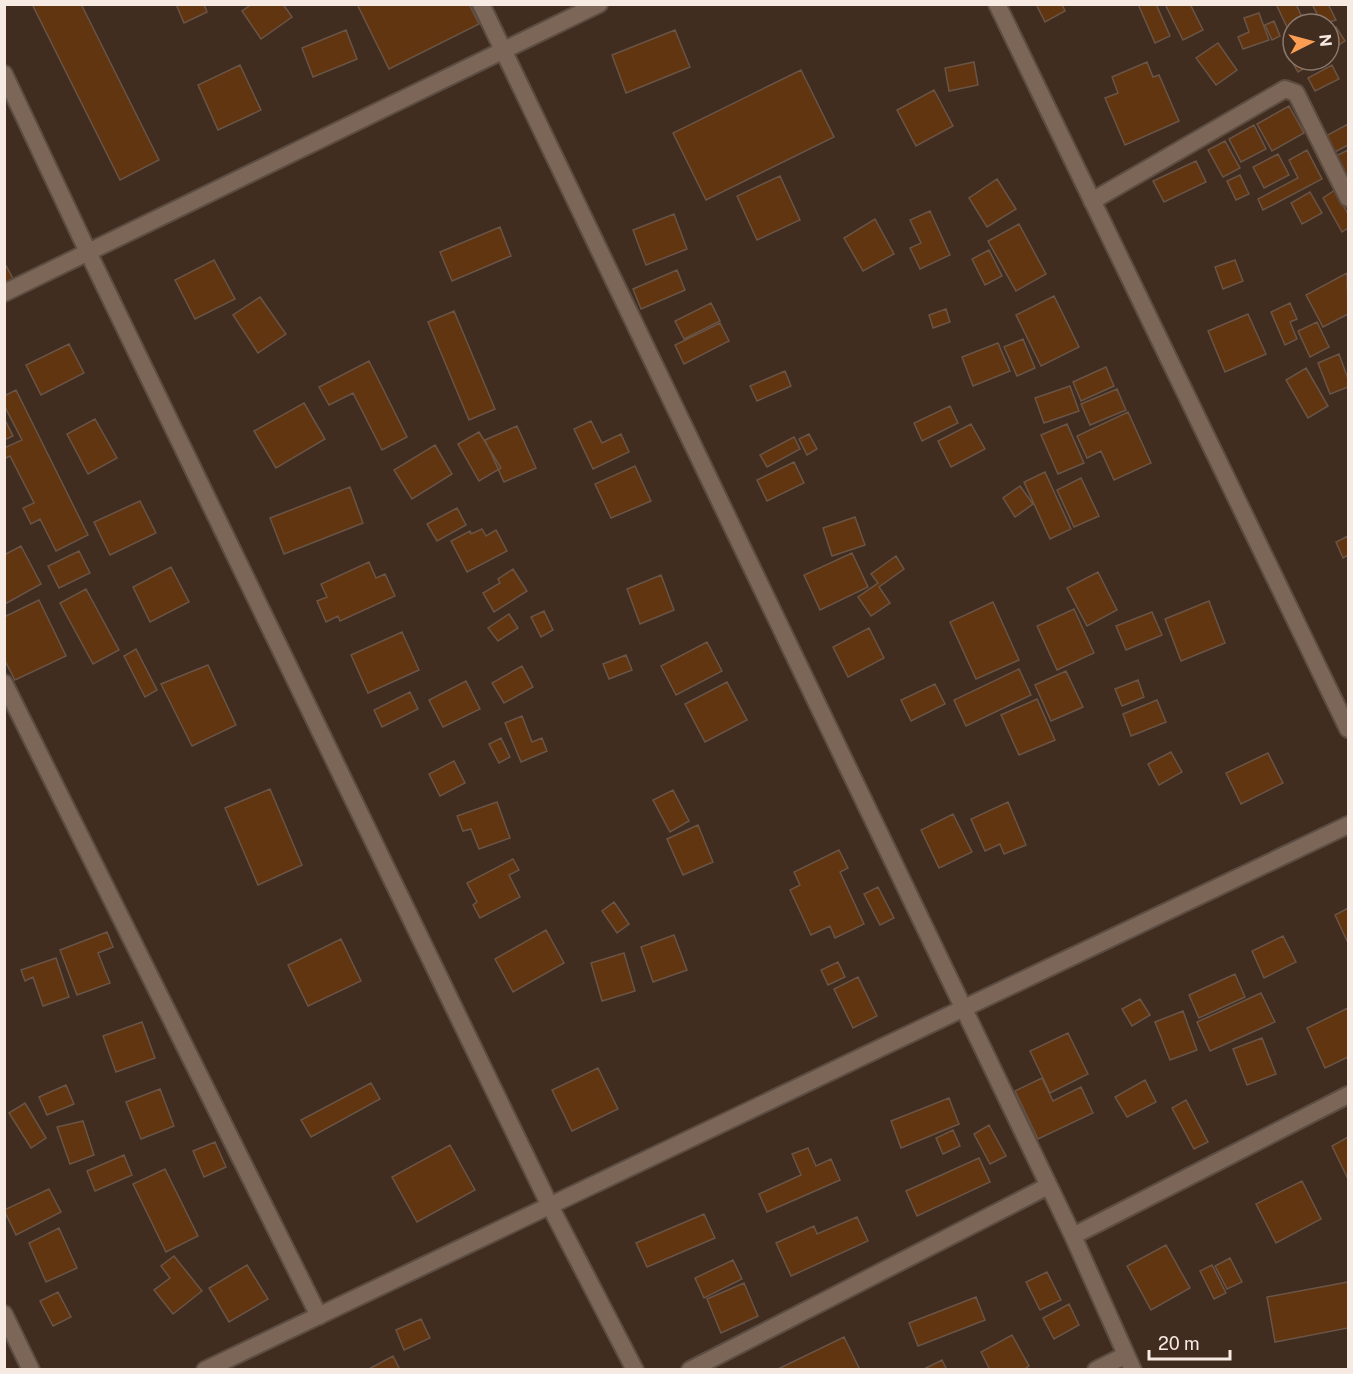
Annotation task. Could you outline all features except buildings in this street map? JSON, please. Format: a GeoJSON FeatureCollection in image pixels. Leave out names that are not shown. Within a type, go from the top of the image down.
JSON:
{"type":"FeatureCollection","features":[{"type":"Feature","properties":{"kind":"street"},"geometry":{"type":"LineString","coordinates":[[481,4],[1073,1236],[1130,1362],[1096,1370]]}},
{"type":"Feature","properties":{"kind":"street"},"geometry":{"type":"LineString","coordinates":[[4,292],[599,4]]}},
{"type":"Feature","properties":{"kind":"street"},"geometry":{"type":"LineString","coordinates":[[997,4],[1348,729]]}},
{"type":"Feature","properties":{"kind":"street"},"geometry":{"type":"LineString","coordinates":[[4,74],[550,1206],[635,1370]]}},
{"type":"Feature","properties":{"kind":"street"},"geometry":{"type":"LineString","coordinates":[[1092,201],[1285,88],[1296,93],[1348,198]]}},
{"type":"Feature","properties":{"kind":"street"},"geometry":{"type":"LineString","coordinates":[[4,683],[319,1316]]}},
{"type":"Feature","properties":{"kind":"street"},"geometry":{"type":"LineString","coordinates":[[206,1370],[1348,825]]}},
{"type":"Feature","properties":{"kind":"street"},"geometry":{"type":"LineString","coordinates":[[1073,1236],[1348,1095]]}},
{"type":"Feature","properties":{"kind":"street"},"geometry":{"type":"LineString","coordinates":[[690,1370],[1048,1186]]}},
{"type":"Feature","properties":{"kind":"street"},"geometry":{"type":"LineString","coordinates":[[4,1314],[31,1370]]}}]}
